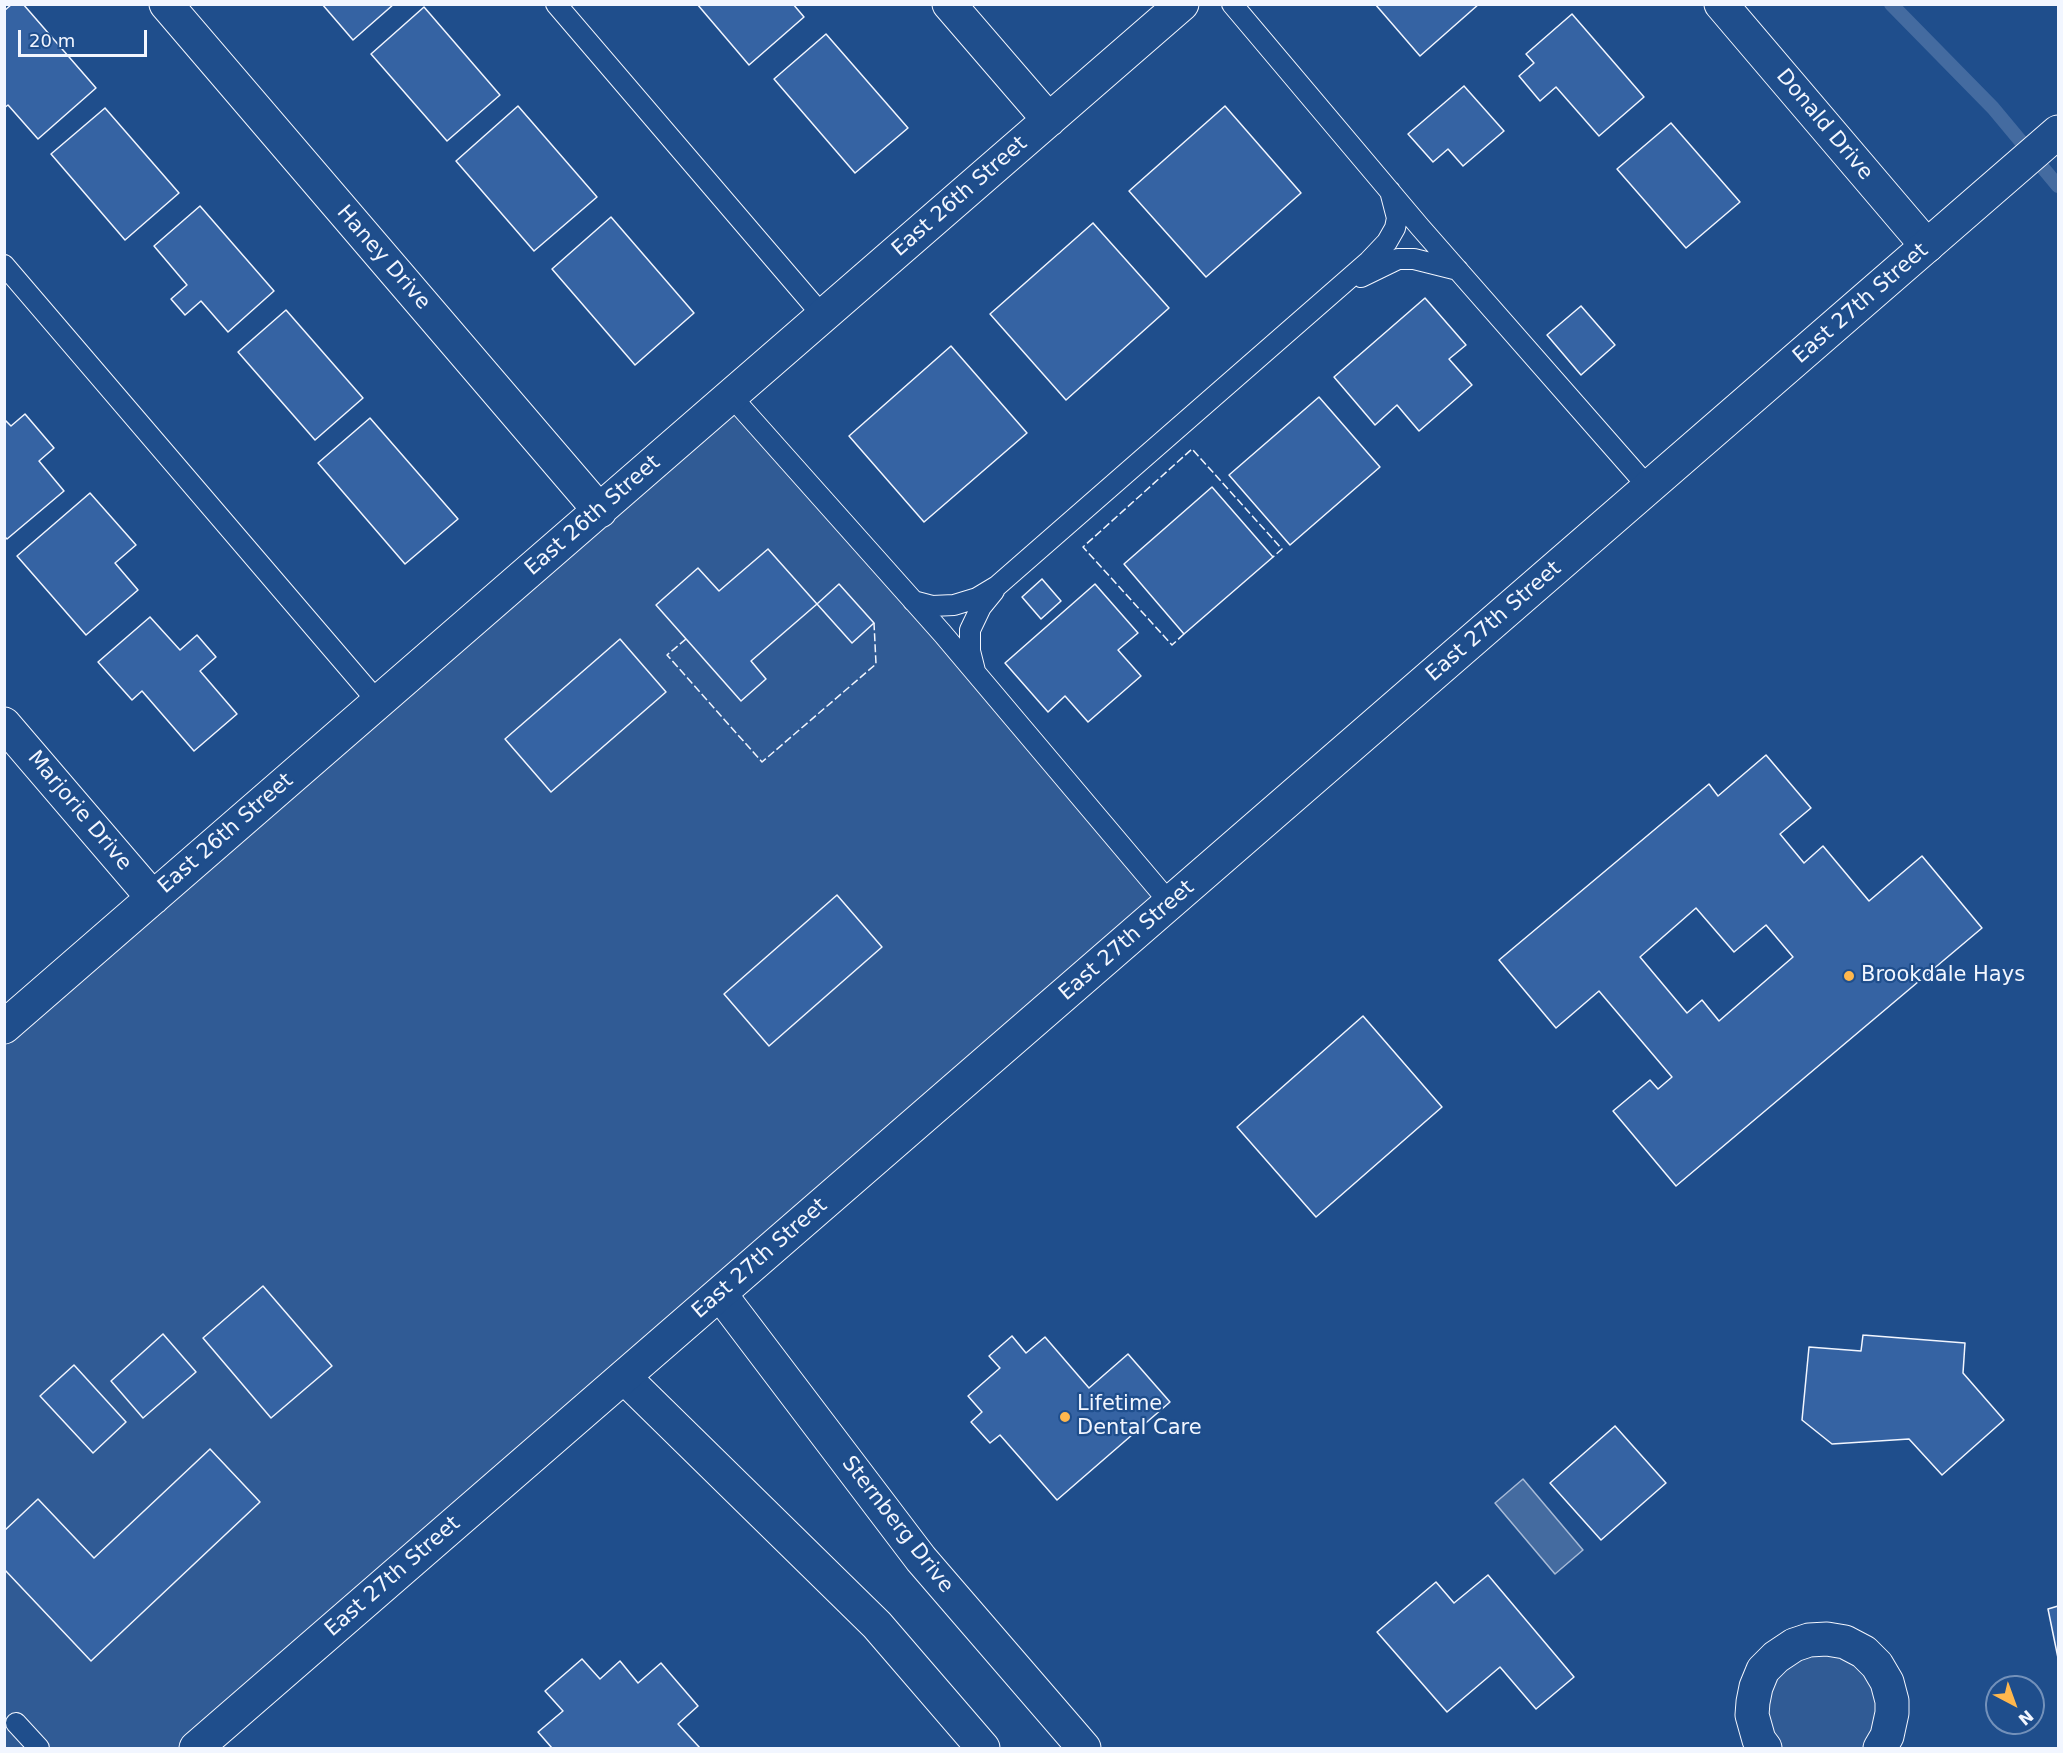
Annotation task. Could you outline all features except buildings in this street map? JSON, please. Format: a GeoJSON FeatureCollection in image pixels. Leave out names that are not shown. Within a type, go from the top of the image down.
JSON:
{"type":"FeatureCollection","features":[{"type":"Feature","properties":{"kind":"street","name":"Haney Drive"},"geometry":{"type":"LineString","coordinates":[[166,4],[600,511]]}},
{"type":"Feature","properties":{"kind":"street"},"geometry":{"type":"LineString","coordinates":[[949,4],[1049,120]]}},
{"type":"Feature","properties":{"kind":"street","name":"East 26th Street"},"geometry":{"type":"LineString","coordinates":[[4,1027],[1182,4]]}},
{"type":"Feature","properties":{"kind":"street","name":"Donald Drive"},"geometry":{"type":"LineString","coordinates":[[1721,4],[1927,246]]}},
{"type":"Feature","properties":{"kind":"street","name":"East 27th Street"},"geometry":{"type":"LineString","coordinates":[[196,1749],[2058,132]]}},
{"type":"Feature","properties":{"kind":"street","name":"Marjorie Drive"},"geometry":{"type":"LineString","coordinates":[[4,723],[153,898]]}},
{"type":"Feature","properties":{"kind":"street","name":"Sternberg Drive"},"geometry":{"type":"LineString","coordinates":[[720,1294],[921,1559],[1084,1749]]}},
{"type":"Feature","properties":{"kind":"street"},"geometry":{"type":"LineString","coordinates":[[624,1377],[878,1625],[983,1749]]}},
{"type":"Feature","properties":{"kind":"street"},"geometry":{"type":"LineString","coordinates":[[1755,1746],[1752,1702],[1763,1670],[1776,1657],[1794,1645],[1809,1640],[1827,1639],[1845,1642],[1864,1653],[1877,1665],[1887,1682],[1892,1701],[1892,1713],[1887,1736],[1880,1749]]}},
{"type":"Feature","properties":{"kind":"lane"},"geometry":{"type":"LineString","coordinates":[[556,4],[823,316]]}},
{"type":"Feature","properties":{"kind":"lane"},"geometry":{"type":"LineString","coordinates":[[1232,4],[1458,270],[1649,488]]}},
{"type":"Feature","properties":{"kind":"lane"},"geometry":{"type":"LineString","coordinates":[[913,601],[932,606],[954,605],[976,598],[997,586],[1369,261],[1387,242],[1395,228],[1396,218],[1390,191]]}},
{"type":"Feature","properties":{"kind":"lane"},"geometry":{"type":"LineString","coordinates":[[1331,295],[1398,259],[1414,259],[1458,270]]}},
{"type":"Feature","properties":{"kind":"lane"},"geometry":{"type":"LineString","coordinates":[[4,265],[378,702]]}},
{"type":"Feature","properties":{"kind":"lane"},"geometry":{"type":"LineString","coordinates":[[731,396],[913,601],[1170,903]]}},
{"type":"Feature","properties":{"kind":"lane"},"geometry":{"type":"LineString","coordinates":[[975,673],[970,651],[970,630],[981,608],[997,586]]}},
{"type":"Feature","properties":{"kind":"lane"},"geometry":{"type":"LineString","coordinates":[[16,1723],[39,1749]]}},
{"type":"Feature","properties":{"kind":"shaded area"},"geometry":{"type":"Polygon","coordinates":[[[731,396],[1170,903],[196,1748],[5,1748],[4,1027],[731,396]]]}},
{"type":"Feature","properties":{"kind":"shaded area"},"geometry":{"type":"Polygon","coordinates":[[[1523,1479],[1583,1550],[1555,1574],[1495,1503],[1523,1479]]]}},
{"type":"Feature","properties":{"kind":"shaded area"},"geometry":{"type":"Polygon","coordinates":[[[1794,1645],[1877,1665],[1880,1748],[1765,1748],[1759,1740],[1776,1657],[1794,1645]]]}},
{"type":"Feature","properties":{"kind":"waterway"},"geometry":{"type":"LineString","coordinates":[[1891,4],[1993,108],[2058,186]]}},
{"type":"Feature","properties":{"kind":"fence"},"geometry":{"type":"LineString","coordinates":[[1184,634],[1172,645],[1083,547],[1192,449],[1282,549],[1273,557]]}},
{"type":"Feature","properties":{"kind":"fence"},"geometry":{"type":"LineString","coordinates":[[686,639],[667,655],[762,762],[876,664],[874,623]]}},
{"type":"Feature","properties":{"kind":"place","name":"Brookdale Hays"},"geometry":{"type":"Point","coordinates":[1849,976]}},
{"type":"Feature","properties":{"kind":"place","name":"Lifetime Dental Care"},"geometry":{"type":"Point","coordinates":[1065,1417]}}]}
